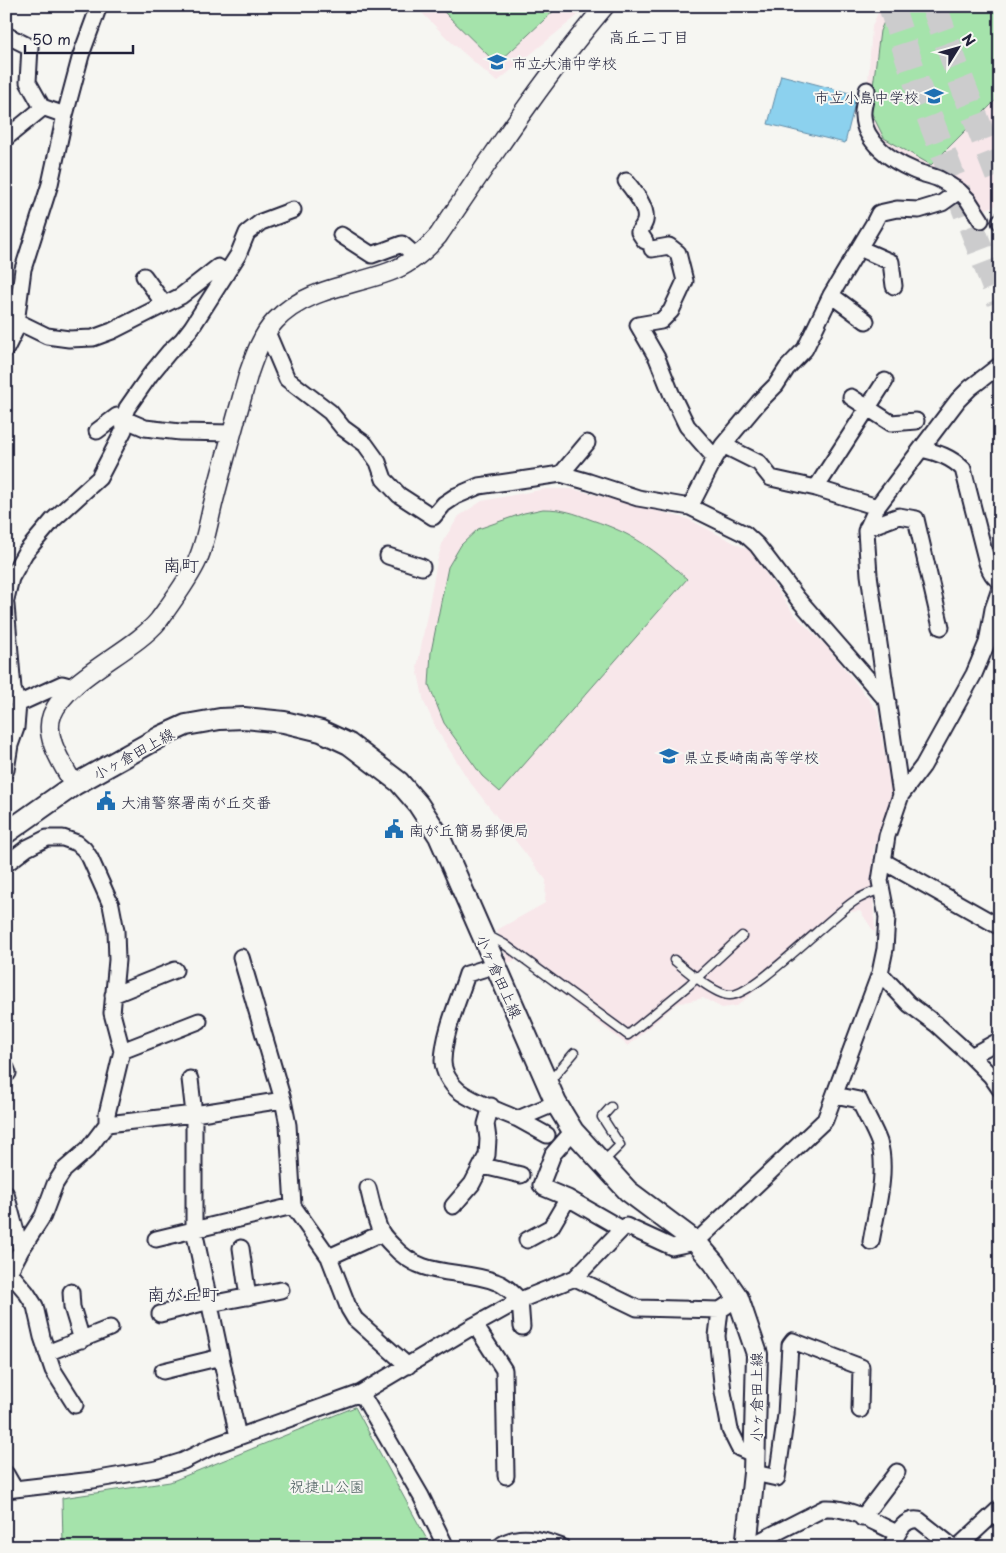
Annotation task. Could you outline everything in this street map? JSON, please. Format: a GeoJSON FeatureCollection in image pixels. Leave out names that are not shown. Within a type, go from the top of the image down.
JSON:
{"type":"FeatureCollection","features":[{"type":"Feature","properties":{"kind":"main road","name":"小ヶ倉田上線"},"geometry":{"type":"LineString","coordinates":[[7,831],[74,785],[162,736],[186,725],[220,719],[244,718],[284,722],[321,731],[349,744],[399,782],[418,804],[439,836],[556,1103],[573,1131],[628,1191],[696,1242],[714,1263],[738,1298],[757,1354],[754,1464],[747,1547]]}},
{"type":"Feature","properties":{"kind":"street"},"geometry":{"type":"LineString","coordinates":[[6,349],[15,331],[11,318],[23,269],[50,184],[65,115],[81,55],[99,6]]}},
{"type":"Feature","properties":{"kind":"street"},"geometry":{"type":"LineString","coordinates":[[74,785],[51,737],[50,723],[56,707],[73,687],[158,621],[198,559],[248,372],[267,332],[292,307],[310,297],[391,272],[417,257],[438,236],[578,38],[606,6]]}},
{"type":"Feature","properties":{"kind":"street"},"geometry":{"type":"LineString","coordinates":[[6,35],[30,47],[28,82],[42,107],[65,115]]}},
{"type":"Feature","properties":{"kind":"street"},"geometry":{"type":"LineString","coordinates":[[867,90],[863,116],[866,128],[872,139],[890,158],[912,170],[938,179],[959,191],[968,200],[981,220]]}},
{"type":"Feature","properties":{"kind":"street"},"geometry":{"type":"LineString","coordinates":[[6,138],[42,107]]}},
{"type":"Feature","properties":{"kind":"street"},"geometry":{"type":"LineString","coordinates":[[626,181],[643,208],[645,220],[639,232],[649,245],[669,246],[678,253],[685,281],[671,311],[662,320],[638,325],[657,358],[687,426],[719,451],[759,463],[771,478],[816,488],[877,507]]}},
{"type":"Feature","properties":{"kind":"street"},"geometry":{"type":"LineString","coordinates":[[690,507],[719,451],[759,402],[776,386],[787,368],[804,349],[831,295],[879,213],[897,209],[919,210],[942,202],[959,191]]}},
{"type":"Feature","properties":{"kind":"street"},"geometry":{"type":"LineString","coordinates":[[6,599],[11,578],[25,553],[54,520],[99,478],[124,430],[127,408],[168,352],[182,340],[238,255],[247,232],[261,222],[293,210]]}},
{"type":"Feature","properties":{"kind":"street"},"geometry":{"type":"LineString","coordinates":[[342,235],[372,255],[402,244],[417,257]]}},
{"type":"Feature","properties":{"kind":"street"},"geometry":{"type":"LineString","coordinates":[[859,248],[891,262],[894,286]]}},
{"type":"Feature","properties":{"kind":"street"},"geometry":{"type":"LineString","coordinates":[[11,318],[47,336],[69,339],[93,338],[112,331],[181,296],[218,268],[226,274]]}},
{"type":"Feature","properties":{"kind":"street"},"geometry":{"type":"LineString","coordinates":[[144,276],[164,304]]}},
{"type":"Feature","properties":{"kind":"street"},"geometry":{"type":"LineString","coordinates":[[831,295],[866,321]]}},
{"type":"Feature","properties":{"kind":"street"},"geometry":{"type":"LineString","coordinates":[[267,332],[288,379],[330,412],[344,428],[365,444],[378,462],[384,479],[399,495],[433,517],[444,504],[456,496],[479,486],[561,474],[638,498],[690,507],[744,534],[757,545],[798,599],[888,702]]}},
{"type":"Feature","properties":{"kind":"street"},"geometry":{"type":"LineString","coordinates":[[901,795],[869,575],[868,528],[877,507],[958,400],[970,388],[1000,365]]}},
{"type":"Feature","properties":{"kind":"street"},"geometry":{"type":"LineString","coordinates":[[816,488],[885,381]]}},
{"type":"Feature","properties":{"kind":"street"},"geometry":{"type":"LineString","coordinates":[[851,397],[892,423],[916,421]]}},
{"type":"Feature","properties":{"kind":"street"},"geometry":{"type":"LineString","coordinates":[[97,431],[117,416],[145,428],[180,432],[232,433]]}},
{"type":"Feature","properties":{"kind":"street"},"geometry":{"type":"LineString","coordinates":[[561,474],[587,443]]}},
{"type":"Feature","properties":{"kind":"street"},"geometry":{"type":"LineString","coordinates":[[922,448],[942,454],[963,469],[991,573],[1000,581]]}},
{"type":"Feature","properties":{"kind":"street"},"geometry":{"type":"LineString","coordinates":[[868,528],[900,516],[916,518],[941,627]]}},
{"type":"Feature","properties":{"kind":"street"},"geometry":{"type":"LineString","coordinates":[[388,556],[422,567]]}},
{"type":"Feature","properties":{"kind":"street"},"geometry":{"type":"LineString","coordinates":[[6,1474],[10,1489],[93,1480],[157,1469],[183,1461],[213,1446],[361,1393],[520,1300],[575,1278],[626,1226],[672,1247],[696,1242],[825,1120],[880,973],[885,949],[886,917],[880,881],[887,836],[901,795],[923,766],[974,674],[987,643],[993,609],[1000,590]]}},
{"type":"Feature","properties":{"kind":"street"},"geometry":{"type":"LineString","coordinates":[[6,605],[16,728],[10,745],[6,770]]}},
{"type":"Feature","properties":{"kind":"street"},"geometry":{"type":"LineString","coordinates":[[13,695],[58,675]]}},
{"type":"Feature","properties":{"kind":"street"},"geometry":{"type":"LineString","coordinates":[[13,695],[62,684],[73,687]]}},
{"type":"Feature","properties":{"kind":"street"},"geometry":{"type":"LineString","coordinates":[[6,864],[27,848],[47,838],[63,838],[77,844],[84,849],[90,858],[111,905],[116,931],[117,960],[112,1013],[122,1051],[107,1114],[107,1124],[88,1150],[64,1170],[55,1184],[44,1216],[21,1250],[8,1276],[26,1292],[35,1306],[42,1337],[53,1370],[75,1405]]}},
{"type":"Feature","properties":{"kind":"street"},"geometry":{"type":"LineString","coordinates":[[883,861],[1000,927]]}},
{"type":"Feature","properties":{"kind":"street"},"geometry":{"type":"LineString","coordinates":[[241,957],[283,1100],[288,1125],[293,1206],[329,1257],[354,1320],[408,1366]]}},
{"type":"Feature","properties":{"kind":"street"},"geometry":{"type":"LineString","coordinates":[[496,965],[467,974],[448,1032],[443,1062],[448,1078],[458,1090],[547,1135]]}},
{"type":"Feature","properties":{"kind":"street"},"geometry":{"type":"LineString","coordinates":[[113,995],[175,970]]}},
{"type":"Feature","properties":{"kind":"street"},"geometry":{"type":"LineString","coordinates":[[880,973],[909,1004],[936,1024],[971,1056],[991,1076],[1000,1089]]}},
{"type":"Feature","properties":{"kind":"street"},"geometry":{"type":"LineString","coordinates":[[122,1051],[199,1021]]}},
{"type":"Feature","properties":{"kind":"street"},"geometry":{"type":"LineString","coordinates":[[971,1056],[1000,1040]]}},
{"type":"Feature","properties":{"kind":"street"},"geometry":{"type":"LineString","coordinates":[[190,1079],[194,1114],[194,1230],[238,1437]]}},
{"type":"Feature","properties":{"kind":"street"},"geometry":{"type":"LineString","coordinates":[[835,1095],[859,1100],[879,1142],[882,1161],[880,1190],[870,1242]]}},
{"type":"Feature","properties":{"kind":"street"},"geometry":{"type":"LineString","coordinates":[[107,1124],[194,1114],[283,1100]]}},
{"type":"Feature","properties":{"kind":"street"},"geometry":{"type":"LineString","coordinates":[[518,1119],[556,1103]]}},
{"type":"Feature","properties":{"kind":"street"},"geometry":{"type":"LineString","coordinates":[[453,1206],[472,1184],[488,1155],[486,1124],[491,1106]]}},
{"type":"Feature","properties":{"kind":"street"},"geometry":{"type":"LineString","coordinates":[[573,1131],[553,1154],[541,1185],[568,1198],[622,1230]]}},
{"type":"Feature","properties":{"kind":"street"},"geometry":{"type":"LineString","coordinates":[[483,1166],[521,1175]]}},
{"type":"Feature","properties":{"kind":"street"},"geometry":{"type":"LineString","coordinates":[[368,1188],[382,1233],[401,1256],[418,1266],[432,1270],[497,1282],[520,1300],[522,1327]]}},
{"type":"Feature","properties":{"kind":"street"},"geometry":{"type":"LineString","coordinates":[[6,1194],[21,1250]]}},
{"type":"Feature","properties":{"kind":"street"},"geometry":{"type":"LineString","coordinates":[[527,1240],[551,1226],[568,1198]]}},
{"type":"Feature","properties":{"kind":"street"},"geometry":{"type":"LineString","coordinates":[[156,1239],[293,1206]]}},
{"type":"Feature","properties":{"kind":"street"},"geometry":{"type":"LineString","coordinates":[[329,1257],[382,1233]]}},
{"type":"Feature","properties":{"kind":"street"},"geometry":{"type":"LineString","coordinates":[[240,1248],[248,1297]]}},
{"type":"Feature","properties":{"kind":"street"},"geometry":{"type":"LineString","coordinates":[[575,1278],[637,1308],[720,1310],[738,1298]]}},
{"type":"Feature","properties":{"kind":"street"},"geometry":{"type":"LineString","coordinates":[[160,1314],[281,1290]]}},
{"type":"Feature","properties":{"kind":"street"},"geometry":{"type":"LineString","coordinates":[[71,1292],[72,1308],[82,1340]]}},
{"type":"Feature","properties":{"kind":"street"},"geometry":{"type":"LineString","coordinates":[[720,1310],[717,1336],[722,1392],[730,1430],[740,1448],[754,1464],[777,1478],[786,1416],[790,1345],[793,1341],[861,1368],[860,1410]]}},
{"type":"Feature","properties":{"kind":"street"},"geometry":{"type":"LineString","coordinates":[[475,1325],[504,1370],[506,1476]]}},
{"type":"Feature","properties":{"kind":"street"},"geometry":{"type":"LineString","coordinates":[[47,1353],[110,1328]]}},
{"type":"Feature","properties":{"kind":"street"},"geometry":{"type":"LineString","coordinates":[[163,1371],[221,1357]]}},
{"type":"Feature","properties":{"kind":"street"},"geometry":{"type":"LineString","coordinates":[[361,1393],[421,1496],[446,1547]]}},
{"type":"Feature","properties":{"kind":"street"},"geometry":{"type":"LineString","coordinates":[[862,1518],[897,1472]]}},
{"type":"Feature","properties":{"kind":"street"},"geometry":{"type":"LineString","coordinates":[[747,1547],[824,1508],[846,1510],[862,1518],[894,1540],[904,1523],[913,1519],[919,1520],[953,1547]]}},
{"type":"Feature","properties":{"kind":"street"},"geometry":{"type":"LineString","coordinates":[[958,1547],[1000,1508]]}},
{"type":"Feature","properties":{"kind":"street"},"geometry":{"type":"LineString","coordinates":[[499,1547],[507,1541],[516,1538],[545,1541],[562,1547]]}},
{"type":"Feature","properties":{"kind":"lane"},"geometry":{"type":"LineString","coordinates":[[674,960],[697,978],[726,995],[734,996],[756,983],[856,900],[881,889]]}},
{"type":"Feature","properties":{"kind":"lane"},"geometry":{"type":"LineString","coordinates":[[481,931],[504,944],[628,1034],[697,978],[742,936]]}},
{"type":"Feature","properties":{"kind":"lane"},"geometry":{"type":"LineString","coordinates":[[548,1084],[574,1053]]}},
{"type":"Feature","properties":{"kind":"lane"},"geometry":{"type":"LineString","coordinates":[[602,1163],[620,1145],[602,1117],[611,1106]]}},
{"type":"Feature","properties":{"kind":"shaded area","name":"市立大浦中学校"},"geometry":{"type":"Polygon","coordinates":[[[415,6],[589,6],[497,82],[450,41],[415,6]]]}},
{"type":"Feature","properties":{"kind":"shaded area","name":"市立小島中学校"},"geometry":{"type":"Polygon","coordinates":[[[881,6],[1000,6],[1000,204],[986,209],[963,190],[878,142],[866,112],[872,26],[881,6]]]}},
{"type":"Feature","properties":{"kind":"shaded area","name":"県立長崎南高等学校"},"geometry":{"type":"Polygon","coordinates":[[[545,489],[573,489],[688,519],[750,551],[794,614],[829,649],[877,710],[893,800],[874,848],[872,870],[875,933],[860,911],[848,912],[737,1006],[722,1008],[703,998],[676,1004],[628,1046],[518,959],[508,963],[497,930],[545,903],[546,880],[469,781],[437,730],[424,702],[417,668],[437,562],[443,541],[459,516],[482,501],[545,489]]]}},
{"type":"Feature","properties":{"kind":"green space"},"geometry":{"type":"Polygon","coordinates":[[[438,6],[559,6],[497,64],[438,6]]]}},
{"type":"Feature","properties":{"kind":"green space","name":"市立小島中学校"},"geometry":{"type":"Polygon","coordinates":[[[891,6],[1000,6],[1000,96],[931,165],[884,138],[870,110],[880,31],[891,6]]]}},
{"type":"Feature","properties":{"kind":"green space"},"geometry":{"type":"Polygon","coordinates":[[[543,509],[574,513],[620,531],[654,551],[687,579],[500,792],[482,776],[444,723],[429,685],[431,652],[448,567],[461,545],[478,529],[524,513],[543,509]]]}},
{"type":"Feature","properties":{"kind":"green space","name":"祝捷山公園"},"geometry":{"type":"Polygon","coordinates":[[[355,1407],[431,1547],[75,1547],[63,1544],[62,1498],[170,1482],[355,1407]]]}},
{"type":"Feature","properties":{"kind":"water"},"geometry":{"type":"Polygon","coordinates":[[[781,75],[857,95],[845,143],[768,124],[781,75]]]}},
{"type":"Feature","properties":{"kind":"tunnel"},"geometry":{"type":"LineString","coordinates":[[891,6],[918,87],[1000,301]]}},
{"type":"Feature","properties":{"kind":"tunnel"},"geometry":{"type":"LineString","coordinates":[[934,6],[1000,181]]}},
{"type":"Feature","properties":{"kind":"place","name":"市立大浦中学校"},"geometry":{"type":"Point","coordinates":[497,62]}},
{"type":"Feature","properties":{"kind":"place","name":"市立小島中学校"},"geometry":{"type":"Point","coordinates":[934,96]}},
{"type":"Feature","properties":{"kind":"place","name":"県立長崎南高等学校"},"geometry":{"type":"Point","coordinates":[669,756]}},
{"type":"Feature","properties":{"kind":"place","name":"大浦警察署南が丘交番"},"geometry":{"type":"Point","coordinates":[106,801]}},
{"type":"Feature","properties":{"kind":"place","name":"南が丘簡易郵便局"},"geometry":{"type":"Point","coordinates":[394,829]}},
{"type":"Feature","properties":{"kind":"district","name":"高丘二丁目"},"geometry":{"type":"Point","coordinates":[649,36]}},
{"type":"Feature","properties":{"kind":"district","name":"南町"},"geometry":{"type":"Point","coordinates":[181,564]}},
{"type":"Feature","properties":{"kind":"district","name":"南が丘町"},"geometry":{"type":"Point","coordinates":[183,1293]}}]}
